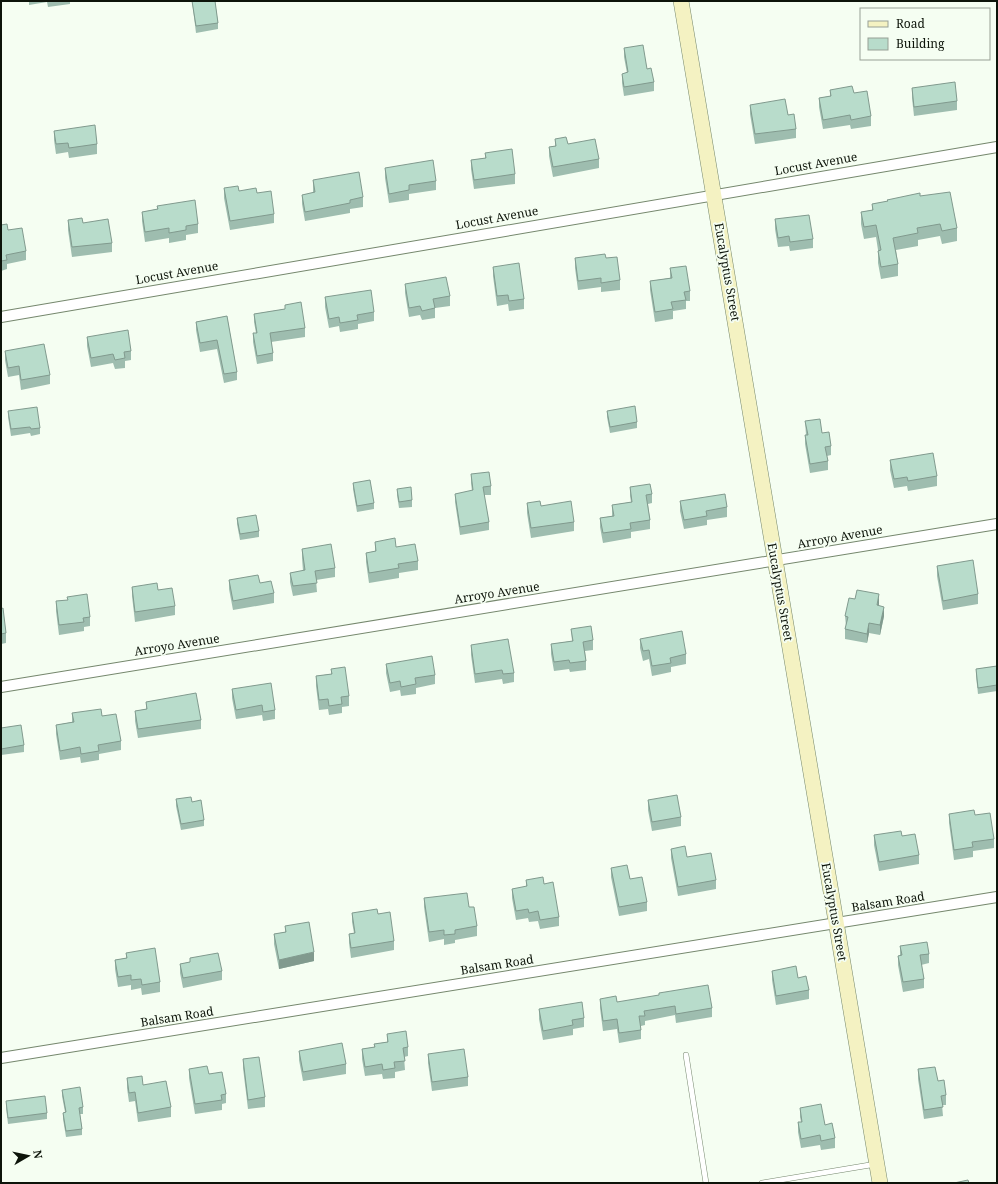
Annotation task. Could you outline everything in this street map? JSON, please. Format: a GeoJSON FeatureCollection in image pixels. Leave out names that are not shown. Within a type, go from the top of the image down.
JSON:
{"type":"FeatureCollection","features":[{"type":"Feature","properties":{"kind":"main road","name":"Eucalyptus Street"},"geometry":{"type":"LineString","coordinates":[[681,1],[880,1183]]}},
{"type":"Feature","properties":{"kind":"street","name":"Locust Avenue"},"geometry":{"type":"LineString","coordinates":[[1,317],[714,194],[997,147]]}},
{"type":"Feature","properties":{"kind":"street","name":"Arroyo Avenue"},"geometry":{"type":"LineString","coordinates":[[1,687],[997,524]]}},
{"type":"Feature","properties":{"kind":"street","name":"Balsam Road"},"geometry":{"type":"LineString","coordinates":[[1,1058],[997,897]]}},
{"type":"Feature","properties":{"kind":"lane"},"geometry":{"type":"LineString","coordinates":[[686,1055],[706,1183]]}},
{"type":"Feature","properties":{"kind":"lane"},"geometry":{"type":"LineString","coordinates":[[762,1183],[876,1164]]}},
{"type":"Feature","properties":{"kind":"building"},"geometry":{"type":"Polygon","coordinates":[[[192,1],[215,1],[218,23],[196,26],[192,1]]]}},
{"type":"Feature","properties":{"kind":"building"},"geometry":{"type":"Polygon","coordinates":[[[643,45],[647,69],[651,68],[654,82],[624,87],[622,74],[628,72],[624,48],[643,45]]]}},
{"type":"Feature","properties":{"kind":"building"},"geometry":{"type":"Polygon","coordinates":[[[955,82],[957,101],[914,107],[912,88],[955,82]]]}},
{"type":"Feature","properties":{"kind":"building"},"geometry":{"type":"Polygon","coordinates":[[[852,86],[854,93],[867,91],[871,116],[851,120],[850,115],[823,120],[819,98],[831,96],[830,90],[852,86]]]}},
{"type":"Feature","properties":{"kind":"building"},"geometry":{"type":"Polygon","coordinates":[[[785,99],[788,115],[794,114],[796,129],[755,134],[750,105],[785,99]]]}},
{"type":"Feature","properties":{"kind":"building"},"geometry":{"type":"Polygon","coordinates":[[[95,125],[97,144],[69,148],[68,143],[56,144],[54,131],[95,125]]]}},
{"type":"Feature","properties":{"kind":"building"},"geometry":{"type":"Polygon","coordinates":[[[566,137],[568,144],[595,139],[599,159],[553,167],[549,147],[556,146],[555,139],[566,137]]]}},
{"type":"Feature","properties":{"kind":"building"},"geometry":{"type":"Polygon","coordinates":[[[512,149],[515,174],[474,180],[471,160],[486,158],[485,153],[512,149]]]}},
{"type":"Feature","properties":{"kind":"building"},"geometry":{"type":"Polygon","coordinates":[[[433,160],[436,181],[409,185],[409,190],[389,194],[385,168],[433,160]]]}},
{"type":"Feature","properties":{"kind":"building"},"geometry":{"type":"Polygon","coordinates":[[[359,172],[363,197],[350,200],[350,203],[305,212],[302,195],[315,192],[313,180],[359,172]]]}},
{"type":"Feature","properties":{"kind":"building"},"geometry":{"type":"Polygon","coordinates":[[[238,186],[239,191],[256,188],[257,193],[271,191],[274,214],[230,221],[224,188],[238,186]]]}},
{"type":"Feature","properties":{"kind":"building"},"geometry":{"type":"Polygon","coordinates":[[[950,192],[957,228],[942,231],[940,224],[917,228],[918,233],[893,238],[898,264],[881,267],[878,251],[881,250],[876,225],[864,227],[861,212],[873,210],[872,204],[888,201],[887,200],[920,193],[920,196],[950,192]]]}},
{"type":"Feature","properties":{"kind":"building"},"geometry":{"type":"Polygon","coordinates":[[[195,200],[198,224],[186,226],[186,230],[169,233],[169,228],[145,232],[142,212],[158,209],[157,206],[195,200]]]}},
{"type":"Feature","properties":{"kind":"building"},"geometry":{"type":"Polygon","coordinates":[[[809,215],[813,239],[790,242],[789,236],[778,238],[775,219],[809,215]]]}},
{"type":"Feature","properties":{"kind":"building"},"geometry":{"type":"Polygon","coordinates":[[[82,218],[83,223],[108,219],[112,243],[72,247],[68,220],[82,218]]]}},
{"type":"Feature","properties":{"kind":"building"},"geometry":{"type":"Polygon","coordinates":[[[7,224],[8,230],[22,228],[26,251],[6,255],[7,260],[1,261],[1,225],[7,224]]]}},
{"type":"Feature","properties":{"kind":"building"},"geometry":{"type":"Polygon","coordinates":[[[605,254],[606,258],[617,257],[620,280],[601,283],[601,278],[578,281],[575,258],[605,254]]]}},
{"type":"Feature","properties":{"kind":"building"},"geometry":{"type":"Polygon","coordinates":[[[519,263],[524,299],[509,301],[508,295],[497,296],[493,267],[519,263]]]}},
{"type":"Feature","properties":{"kind":"building"},"geometry":{"type":"Polygon","coordinates":[[[686,266],[690,291],[684,292],[686,300],[671,302],[673,309],[655,312],[650,281],[672,278],[670,268],[686,266]]]}},
{"type":"Feature","properties":{"kind":"building"},"geometry":{"type":"Polygon","coordinates":[[[446,277],[450,296],[433,299],[435,308],[422,311],[420,306],[409,308],[405,284],[446,277]]]}},
{"type":"Feature","properties":{"kind":"building"},"geometry":{"type":"Polygon","coordinates":[[[371,290],[374,312],[357,315],[358,320],[340,323],[339,317],[329,319],[325,297],[371,290]]]}},
{"type":"Feature","properties":{"kind":"building"},"geometry":{"type":"Polygon","coordinates":[[[301,302],[305,328],[270,333],[273,353],[257,356],[253,333],[257,333],[254,314],[285,309],[285,305],[301,302]]]}},
{"type":"Feature","properties":{"kind":"building"},"geometry":{"type":"Polygon","coordinates":[[[227,316],[237,372],[224,374],[217,340],[200,343],[196,322],[227,316]]]}},
{"type":"Feature","properties":{"kind":"building"},"geometry":{"type":"Polygon","coordinates":[[[128,330],[131,351],[124,352],[125,358],[115,360],[113,354],[91,358],[87,337],[128,330]]]}},
{"type":"Feature","properties":{"kind":"building"},"geometry":{"type":"Polygon","coordinates":[[[44,344],[50,375],[21,380],[19,366],[8,368],[5,351],[44,344]]]}},
{"type":"Feature","properties":{"kind":"building"},"geometry":{"type":"Polygon","coordinates":[[[635,406],[637,422],[610,427],[607,411],[635,406]]]}},
{"type":"Feature","properties":{"kind":"building"},"geometry":{"type":"Polygon","coordinates":[[[37,407],[40,428],[31,429],[30,427],[11,429],[8,411],[37,407]]]}},
{"type":"Feature","properties":{"kind":"building"},"geometry":{"type":"Polygon","coordinates":[[[820,419],[822,433],[829,432],[831,446],[825,447],[828,461],[810,464],[805,435],[808,435],[805,421],[820,419]]]}},
{"type":"Feature","properties":{"kind":"building"},"geometry":{"type":"Polygon","coordinates":[[[933,453],[937,476],[908,481],[907,477],[894,479],[890,460],[933,453]]]}},
{"type":"Feature","properties":{"kind":"building"},"geometry":{"type":"Polygon","coordinates":[[[489,472],[491,486],[483,487],[489,522],[460,527],[455,494],[473,490],[471,474],[489,472]]]}},
{"type":"Feature","properties":{"kind":"building"},"geometry":{"type":"Polygon","coordinates":[[[370,480],[374,503],[357,506],[353,483],[370,480]]]}},
{"type":"Feature","properties":{"kind":"building"},"geometry":{"type":"Polygon","coordinates":[[[650,484],[652,494],[646,495],[650,520],[630,523],[631,529],[603,533],[600,518],[614,516],[612,505],[632,502],[630,487],[650,484]]]}},
{"type":"Feature","properties":{"kind":"building"},"geometry":{"type":"Polygon","coordinates":[[[411,487],[412,500],[399,502],[397,489],[411,487]]]}},
{"type":"Feature","properties":{"kind":"building"},"geometry":{"type":"Polygon","coordinates":[[[725,494],[727,507],[706,511],[707,516],[684,520],[680,501],[725,494]]]}},
{"type":"Feature","properties":{"kind":"building"},"geometry":{"type":"Polygon","coordinates":[[[540,501],[541,506],[571,501],[574,522],[531,528],[527,503],[540,501]]]}},
{"type":"Feature","properties":{"kind":"building"},"geometry":{"type":"Polygon","coordinates":[[[256,515],[259,531],[240,534],[237,518],[256,515]]]}},
{"type":"Feature","properties":{"kind":"building"},"geometry":{"type":"Polygon","coordinates":[[[395,538],[396,547],[415,544],[418,561],[398,564],[399,568],[369,573],[366,553],[376,551],[375,542],[395,538]]]}},
{"type":"Feature","properties":{"kind":"building"},"geometry":{"type":"Polygon","coordinates":[[[331,544],[335,568],[315,571],[317,583],[293,586],[290,573],[305,570],[302,549],[331,544]]]}},
{"type":"Feature","properties":{"kind":"building"},"geometry":{"type":"Polygon","coordinates":[[[973,560],[978,594],[943,601],[937,566],[973,560]]]}},
{"type":"Feature","properties":{"kind":"building"},"geometry":{"type":"Polygon","coordinates":[[[258,575],[260,583],[271,581],[274,593],[233,601],[229,580],[258,575]]]}},
{"type":"Feature","properties":{"kind":"building"},"geometry":{"type":"Polygon","coordinates":[[[157,583],[158,590],[172,588],[175,606],[135,612],[132,587],[157,583]]]}},
{"type":"Feature","properties":{"kind":"building"},"geometry":{"type":"Polygon","coordinates":[[[857,590],[879,594],[877,605],[884,607],[880,625],[869,623],[867,634],[845,629],[848,617],[845,616],[849,598],[855,599],[857,590]]]}},
{"type":"Feature","properties":{"kind":"building"},"geometry":{"type":"Polygon","coordinates":[[[87,594],[90,617],[83,618],[84,622],[59,625],[56,601],[68,600],[67,597],[87,594]]]}},
{"type":"Feature","properties":{"kind":"building"},"geometry":{"type":"Polygon","coordinates":[[[3,608],[6,633],[1,634],[1,609],[3,608]]]}},
{"type":"Feature","properties":{"kind":"building"},"geometry":{"type":"Polygon","coordinates":[[[591,626],[593,640],[583,642],[586,661],[570,663],[569,660],[554,662],[551,644],[573,641],[571,629],[591,626]]]}},
{"type":"Feature","properties":{"kind":"building"},"geometry":{"type":"Polygon","coordinates":[[[682,631],[686,654],[670,658],[671,663],[652,666],[649,650],[643,651],[640,639],[682,631]]]}},
{"type":"Feature","properties":{"kind":"building"},"geometry":{"type":"Polygon","coordinates":[[[508,639],[514,673],[503,674],[502,670],[475,674],[471,645],[508,639]]]}},
{"type":"Feature","properties":{"kind":"building"},"geometry":{"type":"Polygon","coordinates":[[[432,656],[435,675],[415,678],[416,684],[401,687],[400,681],[390,683],[386,664],[432,656]]]}},
{"type":"Feature","properties":{"kind":"building"},"geometry":{"type":"Polygon","coordinates":[[[997,666],[997,685],[978,688],[976,669],[997,666]]]}},
{"type":"Feature","properties":{"kind":"building"},"geometry":{"type":"Polygon","coordinates":[[[345,667],[349,696],[341,697],[342,704],[329,706],[328,699],[319,700],[316,676],[332,674],[331,669],[345,667]]]}},
{"type":"Feature","properties":{"kind":"building"},"geometry":{"type":"Polygon","coordinates":[[[271,683],[275,710],[263,712],[262,705],[236,710],[232,689],[271,683]]]}},
{"type":"Feature","properties":{"kind":"building"},"geometry":{"type":"Polygon","coordinates":[[[196,693],[201,720],[138,729],[135,711],[147,709],[146,702],[196,693]]]}},
{"type":"Feature","properties":{"kind":"building"},"geometry":{"type":"Polygon","coordinates":[[[101,709],[102,716],[116,714],[121,741],[98,745],[99,751],[81,754],[80,747],[60,751],[56,725],[74,722],[72,713],[101,709]]]}},
{"type":"Feature","properties":{"kind":"building"},"geometry":{"type":"Polygon","coordinates":[[[21,725],[24,745],[1,749],[1,728],[21,725]]]}},
{"type":"Feature","properties":{"kind":"building"},"geometry":{"type":"Polygon","coordinates":[[[677,795],[681,817],[652,822],[648,800],[677,795]]]}},
{"type":"Feature","properties":{"kind":"building"},"geometry":{"type":"Polygon","coordinates":[[[191,797],[192,802],[201,800],[204,820],[181,824],[176,799],[191,797]]]}},
{"type":"Feature","properties":{"kind":"building"},"geometry":{"type":"Polygon","coordinates":[[[974,810],[975,815],[990,813],[994,839],[972,842],[973,847],[954,850],[949,814],[974,810]]]}},
{"type":"Feature","properties":{"kind":"building"},"geometry":{"type":"Polygon","coordinates":[[[901,831],[902,836],[915,834],[919,855],[879,862],[874,835],[901,831]]]}},
{"type":"Feature","properties":{"kind":"building"},"geometry":{"type":"Polygon","coordinates":[[[685,846],[687,857],[711,853],[716,880],[678,887],[671,849],[685,846]]]}},
{"type":"Feature","properties":{"kind":"building"},"geometry":{"type":"Polygon","coordinates":[[[627,865],[630,879],[642,877],[647,902],[619,907],[611,868],[627,865]]]}},
{"type":"Feature","properties":{"kind":"building"},"geometry":{"type":"Polygon","coordinates":[[[543,877],[544,884],[553,882],[559,917],[540,920],[538,911],[529,913],[528,909],[516,911],[512,889],[527,886],[526,880],[543,877]]]}},
{"type":"Feature","properties":{"kind":"building"},"geometry":{"type":"Polygon","coordinates":[[[467,893],[469,907],[474,907],[477,926],[455,930],[455,934],[444,935],[444,930],[429,932],[424,898],[467,893]]]}},
{"type":"Feature","properties":{"kind":"building"},"geometry":{"type":"Polygon","coordinates":[[[377,909],[378,914],[390,912],[394,941],[351,948],[349,934],[355,933],[352,913],[377,909]]]}},
{"type":"Feature","properties":{"kind":"building"},"geometry":{"type":"Polygon","coordinates":[[[309,922],[314,952],[279,960],[274,934],[286,932],[285,926],[309,922]]]}},
{"type":"Feature","properties":{"kind":"building"},"geometry":{"type":"Polygon","coordinates":[[[927,942],[929,954],[920,955],[924,979],[903,982],[898,956],[902,955],[900,946],[927,942]]]}},
{"type":"Feature","properties":{"kind":"building"},"geometry":{"type":"Polygon","coordinates":[[[155,948],[160,982],[142,985],[141,979],[131,980],[131,975],[118,977],[115,960],[127,958],[126,953],[155,948]]]}},
{"type":"Feature","properties":{"kind":"building"},"geometry":{"type":"Polygon","coordinates":[[[218,953],[222,971],[183,978],[180,964],[190,962],[190,958],[218,953]]]}},
{"type":"Feature","properties":{"kind":"building"},"geometry":{"type":"Polygon","coordinates":[[[796,966],[798,978],[806,976],[809,990],[776,996],[772,971],[796,966]]]}},
{"type":"Feature","properties":{"kind":"building"},"geometry":{"type":"Polygon","coordinates":[[[708,985],[712,1008],[676,1014],[675,1006],[644,1011],[645,1016],[639,1016],[641,1030],[619,1033],[617,1019],[603,1021],[600,999],[616,996],[617,1002],[708,985]]]}},
{"type":"Feature","properties":{"kind":"building"},"geometry":{"type":"Polygon","coordinates":[[[582,1002],[584,1018],[572,1020],[573,1025],[543,1031],[539,1009],[582,1002]]]}},
{"type":"Feature","properties":{"kind":"building"},"geometry":{"type":"Polygon","coordinates":[[[406,1031],[408,1047],[403,1048],[405,1061],[394,1062],[395,1068],[383,1070],[382,1064],[365,1067],[362,1049],[375,1047],[374,1044],[388,1042],[387,1034],[406,1031]]]}},
{"type":"Feature","properties":{"kind":"building"},"geometry":{"type":"Polygon","coordinates":[[[342,1043],[346,1064],[303,1072],[299,1051],[342,1043]]]}},
{"type":"Feature","properties":{"kind":"building"},"geometry":{"type":"Polygon","coordinates":[[[464,1049],[468,1077],[432,1082],[428,1054],[464,1049]]]}},
{"type":"Feature","properties":{"kind":"building"},"geometry":{"type":"Polygon","coordinates":[[[259,1057],[265,1097],[248,1100],[243,1059],[259,1057]]]}},
{"type":"Feature","properties":{"kind":"building"},"geometry":{"type":"Polygon","coordinates":[[[207,1066],[209,1074],[222,1072],[226,1094],[221,1095],[222,1100],[195,1104],[189,1069],[207,1066]]]}},
{"type":"Feature","properties":{"kind":"building"},"geometry":{"type":"Polygon","coordinates":[[[935,1067],[938,1081],[944,1080],[946,1095],[941,1096],[943,1107],[924,1110],[918,1069],[935,1067]]]}},
{"type":"Feature","properties":{"kind":"building"},"geometry":{"type":"Polygon","coordinates":[[[142,1076],[143,1085],[166,1081],[171,1107],[138,1113],[135,1092],[129,1093],[127,1078],[142,1076]]]}},
{"type":"Feature","properties":{"kind":"building"},"geometry":{"type":"Polygon","coordinates":[[[80,1087],[83,1107],[79,1108],[82,1129],[66,1131],[63,1113],[66,1112],[62,1090],[80,1087]]]}},
{"type":"Feature","properties":{"kind":"building"},"geometry":{"type":"Polygon","coordinates":[[[45,1096],[47,1113],[8,1118],[6,1101],[45,1096]]]}},
{"type":"Feature","properties":{"kind":"building"},"geometry":{"type":"Polygon","coordinates":[[[821,1104],[825,1125],[832,1123],[835,1138],[821,1141],[820,1135],[801,1139],[798,1122],[802,1122],[800,1108],[821,1104]]]}},
{"type":"Feature","properties":{"kind":"building"},"geometry":{"type":"Polygon","coordinates":[[[968,1180],[969,1183],[954,1183],[968,1180]]]}}]}
